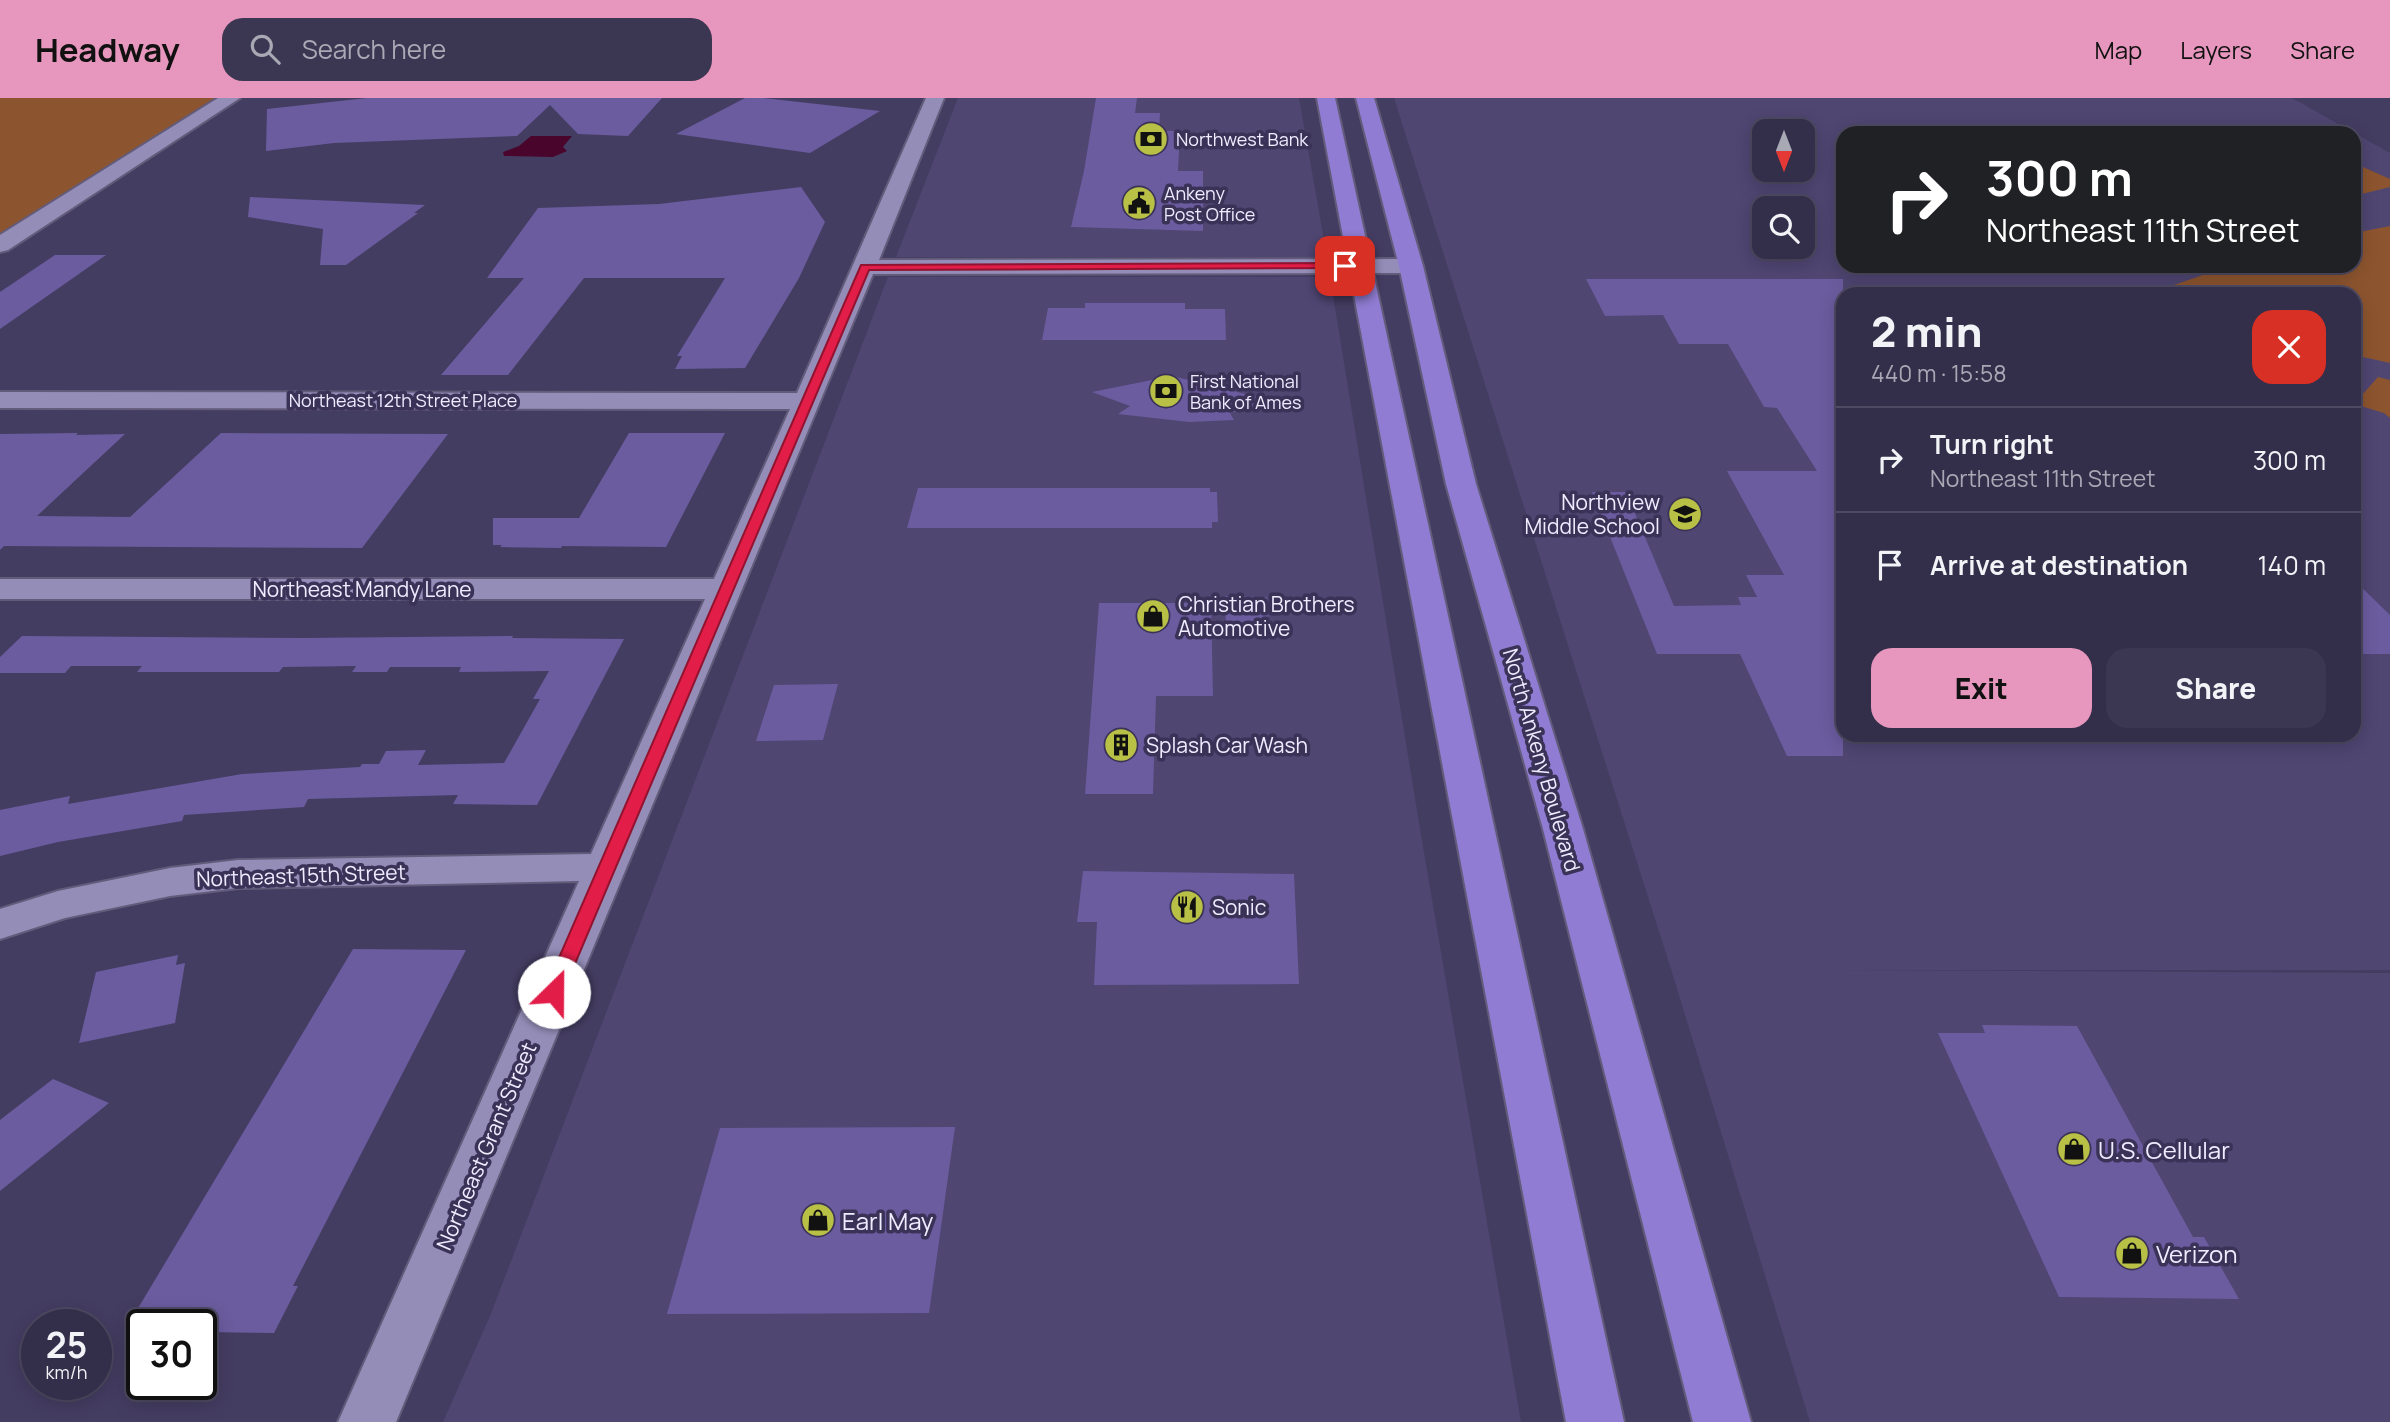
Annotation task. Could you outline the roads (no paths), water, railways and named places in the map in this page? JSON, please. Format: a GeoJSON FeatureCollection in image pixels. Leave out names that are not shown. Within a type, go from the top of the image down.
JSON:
{"type":"FeatureCollection","features":[{"type":"Feature","properties":{"kind":"main road"},"geometry":{"type":"LineString","coordinates":[[1326,98],[1595,1422]]}},
{"type":"Feature","properties":{"kind":"main road","name":"North Ankeny Boulevard"},"geometry":{"type":"LineString","coordinates":[[1365,98],[1411,266],[1461,484],[1563,829],[1722,1422]]}},
{"type":"Feature","properties":{"kind":"street"},"geometry":{"type":"LineString","coordinates":[[0,245],[231,98]]}},
{"type":"Feature","properties":{"kind":"street","name":"Northeast Grant Street"},"geometry":{"type":"LineString","coordinates":[[367,1422],[865,267],[935,98]]}},
{"type":"Feature","properties":{"kind":"street"},"geometry":{"type":"LineString","coordinates":[[865,267],[1411,266]]}},
{"type":"Feature","properties":{"kind":"street","name":"Northeast 12th Street Place"},"geometry":{"type":"LineString","coordinates":[[0,400],[806,401]]}},
{"type":"Feature","properties":{"kind":"street","name":"Northeast Mandy Lane"},"geometry":{"type":"LineString","coordinates":[[0,589],[724,589]]}},
{"type":"Feature","properties":{"kind":"street","name":"Northeast 15th Street"},"geometry":{"type":"LineString","coordinates":[[0,925],[71,903],[170,881],[238,874],[607,867]]}},
{"type":"Feature","properties":{"kind":"place","name":"Northwest Bank"},"geometry":{"type":"Point","coordinates":[1151,139]}},
{"type":"Feature","properties":{"kind":"place","name":"Ankeny Post Office"},"geometry":{"type":"Point","coordinates":[1139,203]}},
{"type":"Feature","properties":{"kind":"place","name":"First National Bank of Ames"},"geometry":{"type":"Point","coordinates":[1166,391]}},
{"type":"Feature","properties":{"kind":"place","name":"Northview Middle School"},"geometry":{"type":"Point","coordinates":[1685,514]}},
{"type":"Feature","properties":{"kind":"place","name":"Christian Brothers Automotive"},"geometry":{"type":"Point","coordinates":[1153,616]}},
{"type":"Feature","properties":{"kind":"place","name":"Splash Car Wash"},"geometry":{"type":"Point","coordinates":[1121,745]}},
{"type":"Feature","properties":{"kind":"place","name":"Sonic"},"geometry":{"type":"Point","coordinates":[1187,907]}},
{"type":"Feature","properties":{"kind":"place","name":"U.S. Cellular"},"geometry":{"type":"Point","coordinates":[2074,1149]}},
{"type":"Feature","properties":{"kind":"place","name":"Earl May"},"geometry":{"type":"Point","coordinates":[818,1220]}},
{"type":"Feature","properties":{"kind":"place","name":"Verizon"},"geometry":{"type":"Point","coordinates":[2132,1253]}}]}
